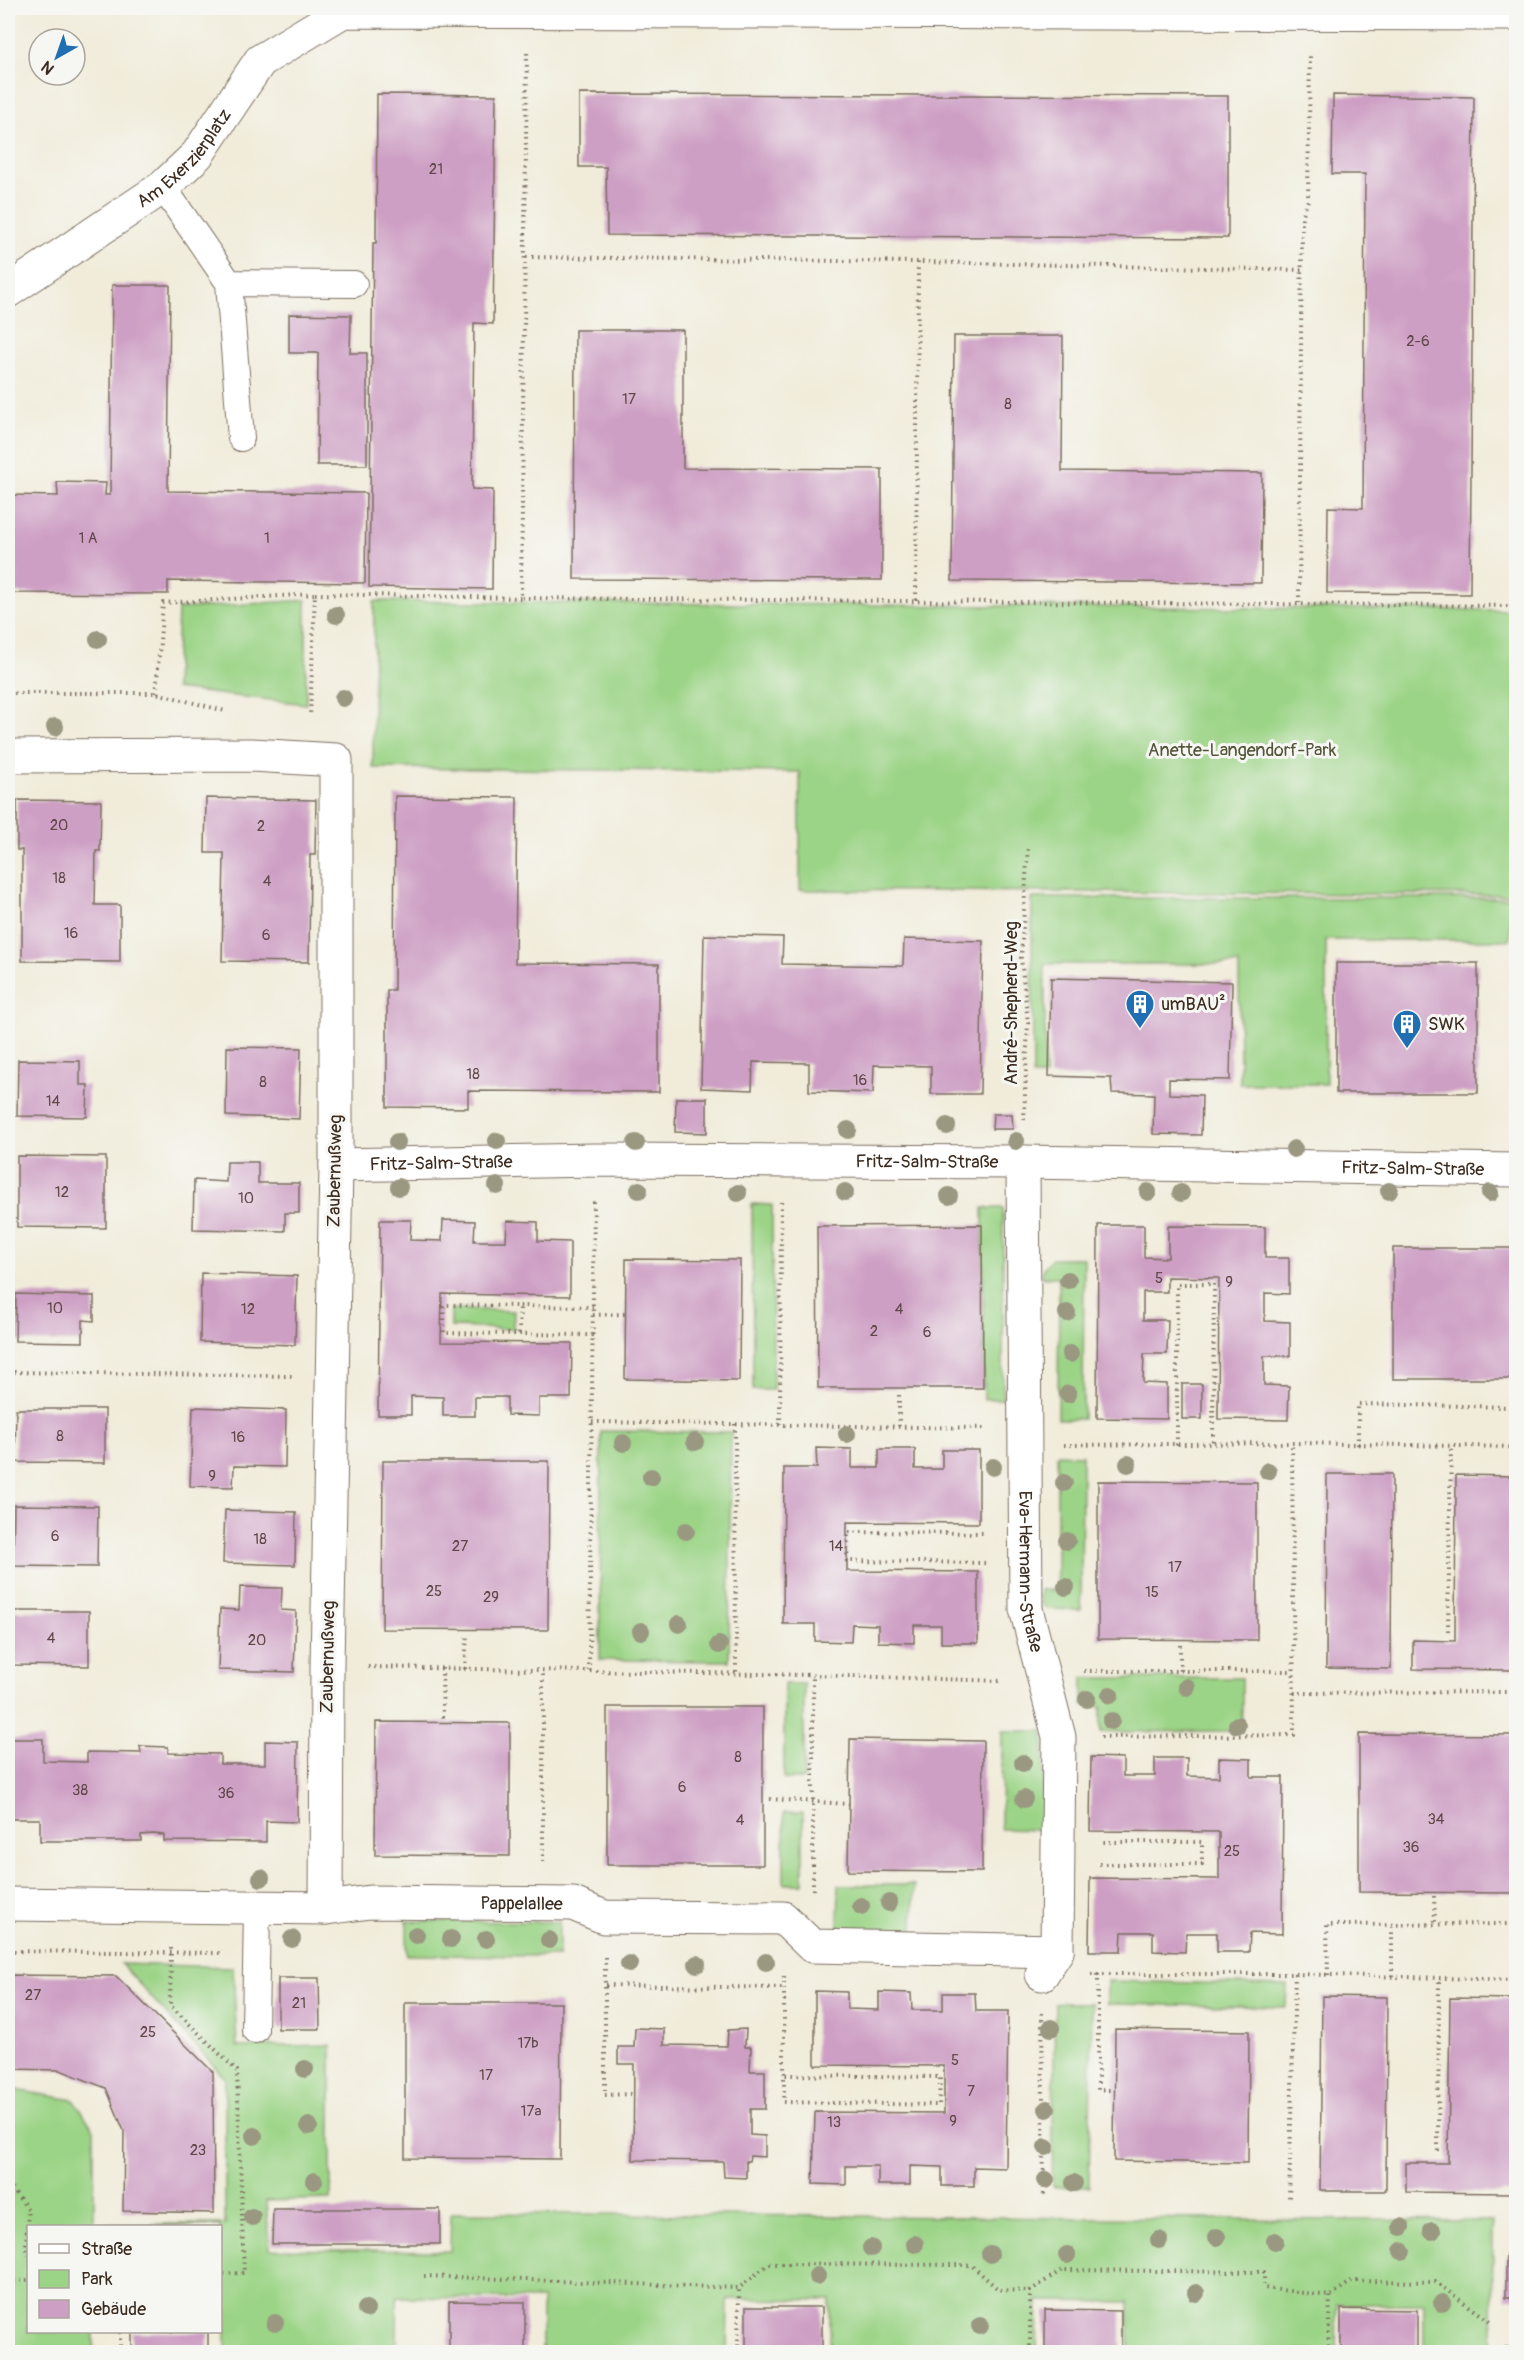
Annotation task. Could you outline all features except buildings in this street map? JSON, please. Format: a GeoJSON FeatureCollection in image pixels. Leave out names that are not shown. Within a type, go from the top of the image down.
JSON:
{"type":"FeatureCollection","features":[{"type":"Feature","properties":{"kind":"street","name":"Am Exerzierplatz"},"geometry":{"type":"LineString","coordinates":[[8,291],[163,187],[197,155],[260,61],[343,11],[527,13]]}},
{"type":"Feature","properties":{"kind":"street"},"geometry":{"type":"LineString","coordinates":[[527,13],[1516,14]]}},
{"type":"Feature","properties":{"kind":"street","name":"Zaubernußweg"},"geometry":{"type":"LineString","coordinates":[[9,758],[252,755],[336,760],[336,1165],[327,1667],[326,1908]]}},
{"type":"Feature","properties":{"kind":"street","name":"Fritz-Salm-Straße"},"geometry":{"type":"LineString","coordinates":[[336,1165],[360,1162],[595,1160],[1023,1162],[1516,1170]]}},
{"type":"Feature","properties":{"kind":"street","name":"Eva-Hermann-Straße"},"geometry":{"type":"LineString","coordinates":[[1023,1162],[1026,1609],[1059,1737],[1057,1853],[1050,1962]]}},
{"type":"Feature","properties":{"kind":"street","name":"Pappelallee"},"geometry":{"type":"LineString","coordinates":[[8,1904],[326,1908],[370,1902],[543,1903],[573,1904],[604,1917],[783,1918]]}},
{"type":"Feature","properties":{"kind":"street"},"geometry":{"type":"LineString","coordinates":[[783,1918],[812,1946],[1050,1962]]}},
{"type":"Feature","properties":{"kind":"lane"},"geometry":{"type":"LineString","coordinates":[[163,187],[229,283],[241,438]]}},
{"type":"Feature","properties":{"kind":"lane"},"geometry":{"type":"LineString","coordinates":[[229,283],[354,284]]}},
{"type":"Feature","properties":{"kind":"lane"},"geometry":{"type":"LineString","coordinates":[[255,2030],[257,1907]]}},
{"type":"Feature","properties":{"kind":"path"},"geometry":{"type":"LineString","coordinates":[[521,598],[527,13]]}},
{"type":"Feature","properties":{"kind":"path"},"geometry":{"type":"LineString","coordinates":[[1299,603],[1302,217],[1308,200],[1310,13]]}},
{"type":"Feature","properties":{"kind":"path"},"geometry":{"type":"LineString","coordinates":[[526,257],[1302,270]]}},
{"type":"Feature","properties":{"kind":"path"},"geometry":{"type":"LineString","coordinates":[[916,600],[918,262]]}},
{"type":"Feature","properties":{"kind":"path"},"geometry":{"type":"LineString","coordinates":[[310,720],[315,594]]}},
{"type":"Feature","properties":{"kind":"path"},"geometry":{"type":"LineString","coordinates":[[156,693],[163,603],[315,594],[521,598],[1516,606]]}},
{"type":"Feature","properties":{"kind":"path"},"geometry":{"type":"LineString","coordinates":[[8,693],[156,693],[252,718],[252,755]]}},
{"type":"Feature","properties":{"kind":"path","name":"André-Shepherd-Weg"},"geometry":{"type":"LineString","coordinates":[[1023,1162],[1028,1023],[1021,958],[1028,845]]}},
{"type":"Feature","properties":{"kind":"path"},"geometry":{"type":"LineString","coordinates":[[589,1671],[595,1160]]}},
{"type":"Feature","properties":{"kind":"path"},"geometry":{"type":"LineString","coordinates":[[780,1425],[781,1162]]}},
{"type":"Feature","properties":{"kind":"path"},"geometry":{"type":"LineString","coordinates":[[1177,1445],[1177,1284],[1214,1284],[1214,1444]]}},
{"type":"Feature","properties":{"kind":"path"},"geometry":{"type":"LineString","coordinates":[[593,1307],[444,1305],[444,1333],[593,1335]]}},
{"type":"Feature","properties":{"kind":"path"},"geometry":{"type":"LineString","coordinates":[[519,1334],[520,1305]]}},
{"type":"Feature","properties":{"kind":"path"},"geometry":{"type":"LineString","coordinates":[[593,1315],[625,1314]]}},
{"type":"Feature","properties":{"kind":"path"},"geometry":{"type":"LineString","coordinates":[[8,1372],[332,1377]]}},
{"type":"Feature","properties":{"kind":"path"},"geometry":{"type":"LineString","coordinates":[[899,1395],[899,1426]]}},
{"type":"Feature","properties":{"kind":"path"},"geometry":{"type":"LineString","coordinates":[[1358,1445],[1358,1404],[1516,1407]]}},
{"type":"Feature","properties":{"kind":"path"},"geometry":{"type":"LineString","coordinates":[[592,1422],[899,1426],[1177,1445],[1292,1443],[1516,1447]]}},
{"type":"Feature","properties":{"kind":"path"},"geometry":{"type":"LineString","coordinates":[[735,1424],[736,1674]]}},
{"type":"Feature","properties":{"kind":"path"},"geometry":{"type":"LineString","coordinates":[[1059,1737],[1294,1736],[1292,1443]]}},
{"type":"Feature","properties":{"kind":"path"},"geometry":{"type":"LineString","coordinates":[[1448,1631],[1451,1446]]}},
{"type":"Feature","properties":{"kind":"path"},"geometry":{"type":"LineString","coordinates":[[848,1532],[1025,1548],[848,1561],[848,1532]]}},
{"type":"Feature","properties":{"kind":"path"},"geometry":{"type":"LineString","coordinates":[[465,1669],[467,1634]]}},
{"type":"Feature","properties":{"kind":"path"},"geometry":{"type":"LineString","coordinates":[[1180,1645],[1180,1671]]}},
{"type":"Feature","properties":{"kind":"path"},"geometry":{"type":"LineString","coordinates":[[327,1667],[813,1675],[1002,1681],[1081,1671],[1294,1671]]}},
{"type":"Feature","properties":{"kind":"path"},"geometry":{"type":"LineString","coordinates":[[442,1668],[443,1722]]}},
{"type":"Feature","properties":{"kind":"path"},"geometry":{"type":"LineString","coordinates":[[543,1671],[543,1903]]}},
{"type":"Feature","properties":{"kind":"path"},"geometry":{"type":"LineString","coordinates":[[812,1946],[813,1675]]}},
{"type":"Feature","properties":{"kind":"path"},"geometry":{"type":"LineString","coordinates":[[1294,1693],[1516,1692]]}},
{"type":"Feature","properties":{"kind":"path"},"geometry":{"type":"LineString","coordinates":[[770,1799],[849,1804]]}},
{"type":"Feature","properties":{"kind":"path"},"geometry":{"type":"LineString","coordinates":[[1202,1842],[1202,1864],[1057,1853],[1202,1842]]}},
{"type":"Feature","properties":{"kind":"path"},"geometry":{"type":"LineString","coordinates":[[1434,1896],[1435,1923]]}},
{"type":"Feature","properties":{"kind":"path"},"geometry":{"type":"LineString","coordinates":[[172,1905],[170,2005],[237,2071],[244,2273],[222,2274]]}},
{"type":"Feature","properties":{"kind":"path"},"geometry":{"type":"LineString","coordinates":[[604,1917],[605,2095],[634,2094]]}},
{"type":"Feature","properties":{"kind":"path"},"geometry":{"type":"LineString","coordinates":[[783,1918],[784,2102],[939,2105],[940,2077],[784,2075]]}},
{"type":"Feature","properties":{"kind":"path"},"geometry":{"type":"LineString","coordinates":[[1392,1924],[1392,1976]]}},
{"type":"Feature","properties":{"kind":"path"},"geometry":{"type":"LineString","coordinates":[[1328,1975],[1327,1925],[1516,1924]]}},
{"type":"Feature","properties":{"kind":"path"},"geometry":{"type":"LineString","coordinates":[[8,1951],[256,1954]]}},
{"type":"Feature","properties":{"kind":"path"},"geometry":{"type":"LineString","coordinates":[[1044,2198],[1050,1962],[1098,1974],[1295,1974],[1516,1980]]}},
{"type":"Feature","properties":{"kind":"path"},"geometry":{"type":"LineString","coordinates":[[1098,1974],[1098,2090],[1115,2090]]}},
{"type":"Feature","properties":{"kind":"path"},"geometry":{"type":"LineString","coordinates":[[1289,2199],[1295,1974]]}},
{"type":"Feature","properties":{"kind":"path"},"geometry":{"type":"LineString","coordinates":[[1438,2151],[1439,1978]]}},
{"type":"Feature","properties":{"kind":"path"},"geometry":{"type":"LineString","coordinates":[[606,1986],[784,1988]]}},
{"type":"Feature","properties":{"kind":"path"},"geometry":{"type":"LineString","coordinates":[[8,2184],[28,2209],[27,2225]]}},
{"type":"Feature","properties":{"kind":"path"},"geometry":{"type":"LineString","coordinates":[[27,2228],[27,2250]]}},
{"type":"Feature","properties":{"kind":"path"},"geometry":{"type":"LineString","coordinates":[[424,2276],[739,2288],[769,2264],[970,2265],[999,2290],[1030,2291],[1062,2270],[1264,2272],[1264,2288],[1330,2296],[1352,2281],[1435,2282],[1490,2321]]}},
{"type":"Feature","properties":{"kind":"path"},"geometry":{"type":"LineString","coordinates":[[8,2281],[27,2280]]}},
{"type":"Feature","properties":{"kind":"path"},"geometry":{"type":"LineString","coordinates":[[738,2352],[739,2288]]}},
{"type":"Feature","properties":{"kind":"path"},"geometry":{"type":"LineString","coordinates":[[1030,2291],[1030,2352]]}},
{"type":"Feature","properties":{"kind":"path"},"geometry":{"type":"LineString","coordinates":[[1328,2352],[1330,2296]]}},
{"type":"Feature","properties":{"kind":"path"},"geometry":{"type":"LineString","coordinates":[[120,2333],[120,2352]]}},
{"type":"Feature","properties":{"kind":"green space"},"geometry":{"type":"Polygon","coordinates":[[[306,600],[306,704],[175,689],[178,609],[306,600]]]}},
{"type":"Feature","properties":{"kind":"green space","name":"Anette-Langendorf-Park"},"geometry":{"type":"Polygon","coordinates":[[[374,601],[1516,610],[1516,895],[800,890],[800,772],[373,768],[374,601]]]}},
{"type":"Feature","properties":{"kind":"green space"},"geometry":{"type":"Polygon","coordinates":[[[1032,898],[1510,898],[1510,940],[1326,940],[1326,1084],[1240,1084],[1239,964],[1045,964],[1045,1076],[1033,1076],[1032,898]]]}},
{"type":"Feature","properties":{"kind":"green space"},"geometry":{"type":"Polygon","coordinates":[[[752,1204],[772,1205],[773,1390],[753,1390],[752,1204]]]}},
{"type":"Feature","properties":{"kind":"green space"},"geometry":{"type":"Polygon","coordinates":[[[983,1208],[1003,1208],[1003,1399],[984,1399],[983,1208]]]}},
{"type":"Feature","properties":{"kind":"green space"},"geometry":{"type":"Polygon","coordinates":[[[1052,1258],[1084,1258],[1083,1419],[1058,1419],[1059,1277],[1042,1277],[1043,1268],[1052,1258]]]}},
{"type":"Feature","properties":{"kind":"green space"},"geometry":{"type":"Polygon","coordinates":[[[451,1309],[514,1311],[513,1329],[451,1327],[451,1309]]]}},
{"type":"Feature","properties":{"kind":"green space"},"geometry":{"type":"Polygon","coordinates":[[[601,1431],[731,1432],[729,1661],[600,1660],[601,1431]]]}},
{"type":"Feature","properties":{"kind":"green space"},"geometry":{"type":"Polygon","coordinates":[[[1057,1454],[1082,1455],[1081,1610],[1046,1609],[1040,1601],[1040,1590],[1057,1590],[1057,1454]]]}},
{"type":"Feature","properties":{"kind":"green space"},"geometry":{"type":"Polygon","coordinates":[[[1083,1678],[1242,1678],[1242,1731],[1101,1732],[1101,1706],[1083,1705],[1083,1678]]]}},
{"type":"Feature","properties":{"kind":"green space"},"geometry":{"type":"Polygon","coordinates":[[[784,1684],[804,1684],[804,1779],[784,1779],[784,1684]]]}},
{"type":"Feature","properties":{"kind":"green space"},"geometry":{"type":"Polygon","coordinates":[[[1002,1731],[1044,1731],[1043,1830],[1001,1829],[1002,1731]]]}},
{"type":"Feature","properties":{"kind":"green space"},"geometry":{"type":"Polygon","coordinates":[[[784,1813],[803,1813],[803,1884],[784,1884],[784,1813]]]}},
{"type":"Feature","properties":{"kind":"green space"},"geometry":{"type":"Polygon","coordinates":[[[839,1885],[914,1885],[913,1929],[838,1928],[839,1885]]]}},
{"type":"Feature","properties":{"kind":"green space"},"geometry":{"type":"Polygon","coordinates":[[[407,1921],[559,1922],[559,1956],[407,1955],[407,1921]]]}},
{"type":"Feature","properties":{"kind":"green space"},"geometry":{"type":"Polygon","coordinates":[[[121,1964],[233,1967],[237,2047],[331,2045],[331,2199],[266,2201],[270,2249],[450,2251],[451,2213],[1493,2221],[1492,2352],[1424,2352],[1424,2304],[1337,2304],[1336,2352],[1206,2350],[1206,2352],[1129,2352],[1129,2302],[1038,2301],[1037,2352],[830,2352],[830,2300],[728,2299],[727,2352],[542,2352],[542,2299],[397,2297],[397,2352],[226,2352],[226,2297],[222,2297],[222,2225],[99,2225],[225,2224],[225,2078],[121,1964]]]}},
{"type":"Feature","properties":{"kind":"green space"},"geometry":{"type":"Polygon","coordinates":[[[1107,1981],[1287,1985],[1286,2007],[1107,2004],[1107,1981]]]}},
{"type":"Feature","properties":{"kind":"green space"},"geometry":{"type":"Polygon","coordinates":[[[1055,2003],[1092,2003],[1089,2187],[1052,2187],[1055,2003]]]}},
{"type":"Feature","properties":{"kind":"green space"},"geometry":{"type":"Polygon","coordinates":[[[10,2089],[74,2100],[94,2130],[94,2225],[27,2225],[27,2333],[94,2333],[94,2352],[8,2352],[8,2091],[10,2089]]]}},
{"type":"Feature","properties":{"kind":"place","name":"umBAU²"},"geometry":{"type":"Point","coordinates":[1140,1030]}},
{"type":"Feature","properties":{"kind":"place","name":"SWK"},"geometry":{"type":"Point","coordinates":[1407,1050]}}]}
